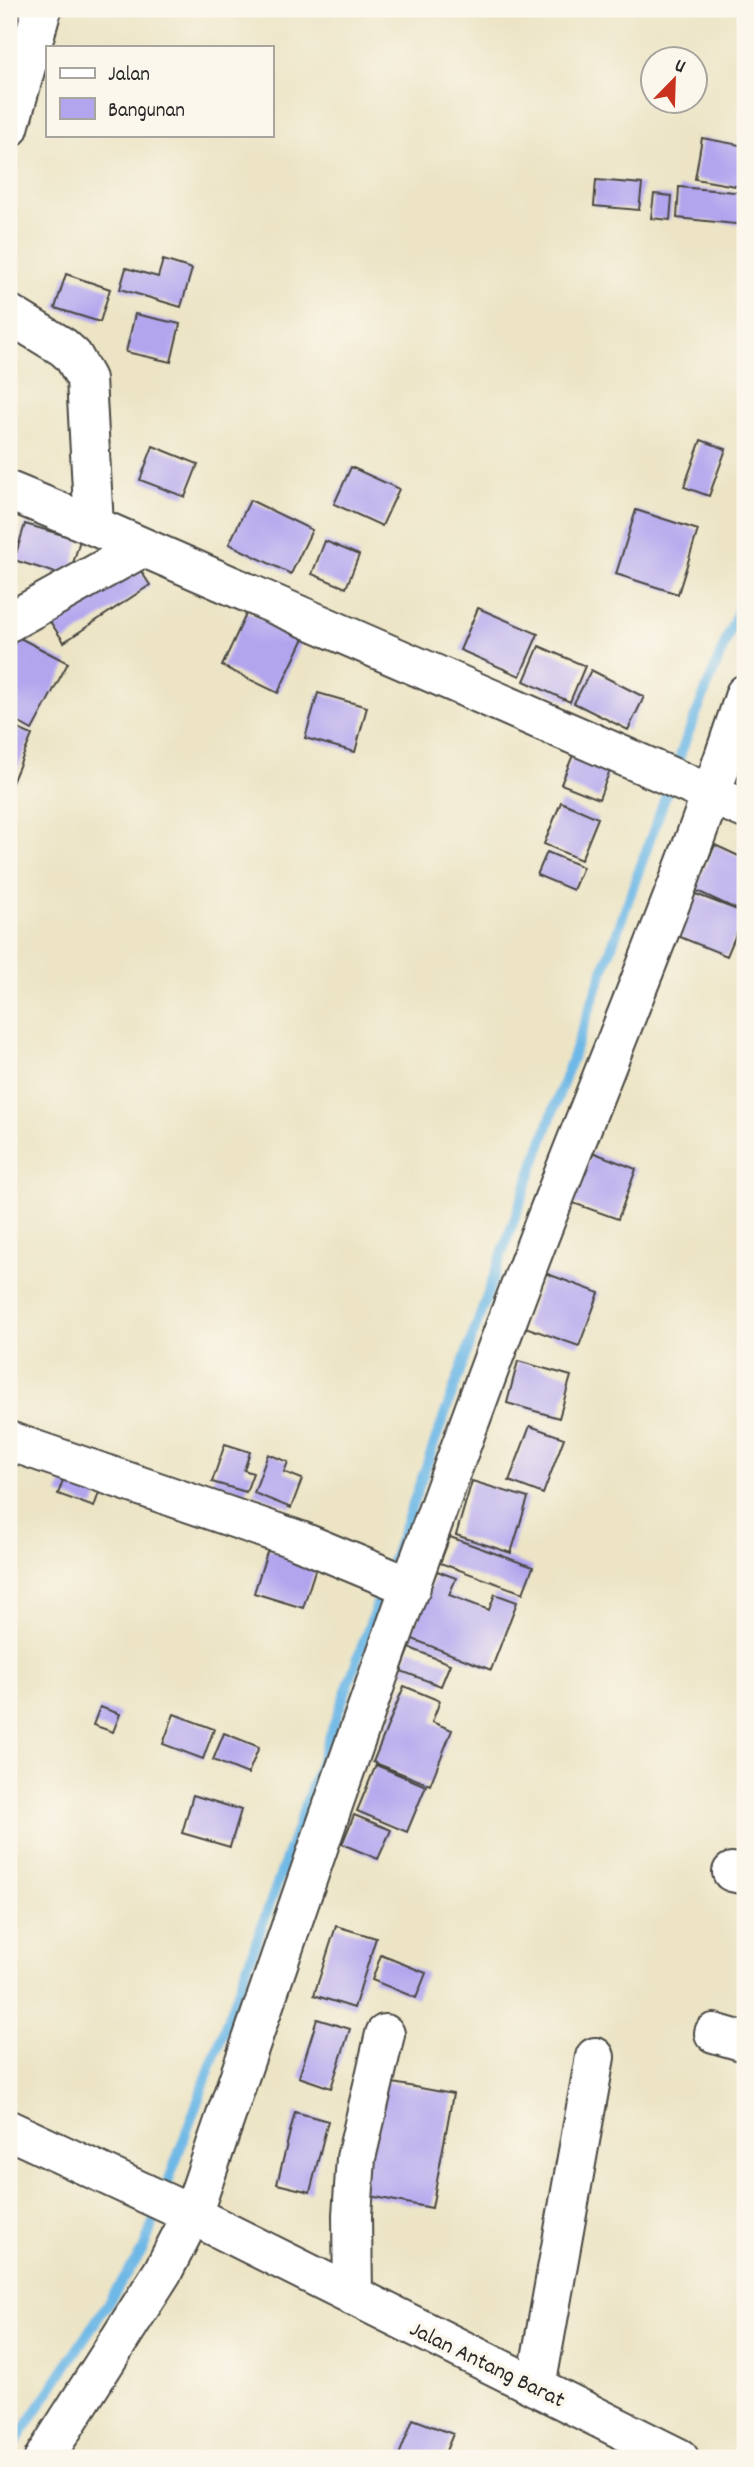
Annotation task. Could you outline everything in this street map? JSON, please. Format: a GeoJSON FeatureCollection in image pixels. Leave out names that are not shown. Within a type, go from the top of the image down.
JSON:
{"type":"FeatureCollection","features":[{"type":"Feature","properties":{"kind":"street"},"geometry":{"type":"LineString","coordinates":[[9,128],[43,9]]}},
{"type":"Feature","properties":{"kind":"street"},"geometry":{"type":"LineString","coordinates":[[9,314],[63,347],[73,356],[86,379],[94,526]]}},
{"type":"Feature","properties":{"kind":"street"},"geometry":{"type":"LineString","coordinates":[[9,491],[703,791]]}},
{"type":"Feature","properties":{"kind":"street"},"geometry":{"type":"LineString","coordinates":[[9,622],[142,548]]}},
{"type":"Feature","properties":{"kind":"street"},"geometry":{"type":"LineString","coordinates":[[44,2458],[163,2271],[352,1749],[399,1582],[520,1287],[703,791],[745,694]]}},
{"type":"Feature","properties":{"kind":"street"},"geometry":{"type":"LineString","coordinates":[[9,1441],[298,1540],[399,1582]]}},
{"type":"Feature","properties":{"kind":"street"},"geometry":{"type":"LineString","coordinates":[[353,2296],[352,2215],[356,2158],[386,2034]]}},
{"type":"Feature","properties":{"kind":"street"},"geometry":{"type":"LineString","coordinates":[[536,2387],[595,2057]]}},
{"type":"Feature","properties":{"kind":"street","name":"Jalan Antang Barat"},"geometry":{"type":"LineString","coordinates":[[9,2130],[184,2212],[536,2387],[638,2448],[679,2458]]}},
{"type":"Feature","properties":{"kind":"building"},"geometry":{"type":"Polygon","coordinates":[[[702,138],[745,146],[741,187],[695,179],[702,138]]]}},
{"type":"Feature","properties":{"kind":"building"},"geometry":{"type":"Polygon","coordinates":[[[596,180],[642,184],[639,210],[594,206],[596,180]]]}},
{"type":"Feature","properties":{"kind":"building"},"geometry":{"type":"Polygon","coordinates":[[[679,187],[745,193],[745,225],[677,218],[679,187]]]}},
{"type":"Feature","properties":{"kind":"building"},"geometry":{"type":"Polygon","coordinates":[[[654,194],[672,196],[670,220],[651,218],[654,194]]]}},
{"type":"Feature","properties":{"kind":"building"},"geometry":{"type":"Polygon","coordinates":[[[163,260],[192,269],[181,307],[120,289],[126,268],[158,277],[163,260]]]}},
{"type":"Feature","properties":{"kind":"building"},"geometry":{"type":"Polygon","coordinates":[[[66,274],[110,289],[100,322],[55,308],[66,274]]]}},
{"type":"Feature","properties":{"kind":"building"},"geometry":{"type":"Polygon","coordinates":[[[135,314],[180,324],[171,362],[126,352],[135,314]]]}},
{"type":"Feature","properties":{"kind":"building"},"geometry":{"type":"Polygon","coordinates":[[[701,440],[726,449],[709,496],[684,487],[701,440]]]}},
{"type":"Feature","properties":{"kind":"building"},"geometry":{"type":"Polygon","coordinates":[[[153,446],[198,464],[185,497],[140,480],[153,446]]]}},
{"type":"Feature","properties":{"kind":"building"},"geometry":{"type":"Polygon","coordinates":[[[351,467],[399,489],[382,526],[334,504],[351,467]]]}},
{"type":"Feature","properties":{"kind":"building"},"geometry":{"type":"Polygon","coordinates":[[[250,500],[312,530],[291,574],[229,544],[250,500]]]}},
{"type":"Feature","properties":{"kind":"building"},"geometry":{"type":"Polygon","coordinates":[[[636,510],[698,530],[678,594],[616,574],[636,510]]]}},
{"type":"Feature","properties":{"kind":"building"},"geometry":{"type":"Polygon","coordinates":[[[25,524],[80,540],[69,577],[14,560],[25,524]]]}},
{"type":"Feature","properties":{"kind":"building"},"geometry":{"type":"Polygon","coordinates":[[[325,541],[359,555],[346,588],[312,574],[325,541]]]}},
{"type":"Feature","properties":{"kind":"building"},"geometry":{"type":"Polygon","coordinates":[[[133,559],[150,585],[64,642],[47,617],[133,559]]]}},
{"type":"Feature","properties":{"kind":"building"},"geometry":{"type":"Polygon","coordinates":[[[478,608],[538,634],[520,676],[460,650],[478,608]]]}},
{"type":"Feature","properties":{"kind":"building"},"geometry":{"type":"Polygon","coordinates":[[[247,612],[304,638],[278,693],[222,666],[247,612]]]}},
{"type":"Feature","properties":{"kind":"building"},"geometry":{"type":"Polygon","coordinates":[[[18,637],[68,663],[32,730],[9,717],[9,655],[18,637]]]}},
{"type":"Feature","properties":{"kind":"building"},"geometry":{"type":"Polygon","coordinates":[[[539,646],[585,666],[570,702],[524,681],[539,646]]]}},
{"type":"Feature","properties":{"kind":"building"},"geometry":{"type":"Polygon","coordinates":[[[591,670],[644,697],[628,730],[574,703],[591,670]]]}},
{"type":"Feature","properties":{"kind":"building"},"geometry":{"type":"Polygon","coordinates":[[[318,693],[367,707],[355,752],[305,738],[318,693]]]}},
{"type":"Feature","properties":{"kind":"building"},"geometry":{"type":"Polygon","coordinates":[[[9,725],[32,735],[9,790],[9,725]]]}},
{"type":"Feature","properties":{"kind":"building"},"geometry":{"type":"Polygon","coordinates":[[[573,755],[610,770],[599,799],[561,784],[573,755]]]}},
{"type":"Feature","properties":{"kind":"building"},"geometry":{"type":"Polygon","coordinates":[[[561,802],[598,818],[581,860],[544,844],[561,802]]]}},
{"type":"Feature","properties":{"kind":"building"},"geometry":{"type":"Polygon","coordinates":[[[715,845],[745,859],[745,894],[738,910],[695,890],[715,845]]]}},
{"type":"Feature","properties":{"kind":"building"},"geometry":{"type":"Polygon","coordinates":[[[547,852],[583,867],[573,890],[537,875],[547,852]]]}},
{"type":"Feature","properties":{"kind":"building"},"geometry":{"type":"Polygon","coordinates":[[[693,893],[745,913],[727,956],[675,935],[693,893]]]}},
{"type":"Feature","properties":{"kind":"building"},"geometry":{"type":"Polygon","coordinates":[[[592,1152],[636,1169],[618,1219],[573,1203],[592,1152]]]}},
{"type":"Feature","properties":{"kind":"building"},"geometry":{"type":"Polygon","coordinates":[[[545,1273],[599,1293],[579,1346],[525,1327],[545,1273]]]}},
{"type":"Feature","properties":{"kind":"building"},"geometry":{"type":"Polygon","coordinates":[[[518,1361],[571,1376],[559,1418],[507,1403],[518,1361]]]}},
{"type":"Feature","properties":{"kind":"building"},"geometry":{"type":"Polygon","coordinates":[[[530,1426],[564,1438],[543,1494],[509,1481],[530,1426]]]}},
{"type":"Feature","properties":{"kind":"building"},"geometry":{"type":"Polygon","coordinates":[[[225,1444],[250,1452],[244,1470],[253,1473],[246,1492],[212,1482],[225,1444]]]}},
{"type":"Feature","properties":{"kind":"building"},"geometry":{"type":"Polygon","coordinates":[[[268,1454],[288,1462],[284,1472],[302,1479],[291,1508],[254,1493],[268,1454]]]}},
{"type":"Feature","properties":{"kind":"building"},"geometry":{"type":"Polygon","coordinates":[[[67,1469],[103,1481],[94,1507],[58,1494],[67,1469]]]}},
{"type":"Feature","properties":{"kind":"building"},"geometry":{"type":"Polygon","coordinates":[[[472,1481],[528,1498],[511,1553],[456,1535],[472,1481]]]}},
{"type":"Feature","properties":{"kind":"building"},"geometry":{"type":"Polygon","coordinates":[[[450,1537],[533,1567],[523,1593],[440,1563],[450,1537]]]}},
{"type":"Feature","properties":{"kind":"building"},"geometry":{"type":"Polygon","coordinates":[[[268,1549],[317,1564],[303,1608],[254,1593],[268,1549]]]}},
{"type":"Feature","properties":{"kind":"building"},"geometry":{"type":"Polygon","coordinates":[[[437,1571],[456,1578],[449,1595],[489,1610],[495,1594],[517,1602],[491,1670],[410,1638],[437,1571]]]}},
{"type":"Feature","properties":{"kind":"building"},"geometry":{"type":"Polygon","coordinates":[[[410,1648],[450,1664],[441,1686],[401,1671],[410,1648]]]}},
{"type":"Feature","properties":{"kind":"building"},"geometry":{"type":"Polygon","coordinates":[[[404,1686],[440,1701],[432,1722],[452,1730],[430,1785],[373,1762],[404,1686]]]}},
{"type":"Feature","properties":{"kind":"building"},"geometry":{"type":"Polygon","coordinates":[[[100,1707],[120,1714],[113,1732],[93,1725],[100,1707]]]}},
{"type":"Feature","properties":{"kind":"building"},"geometry":{"type":"Polygon","coordinates":[[[174,1714],[214,1729],[203,1759],[163,1744],[174,1714]]]}},
{"type":"Feature","properties":{"kind":"building"},"geometry":{"type":"Polygon","coordinates":[[[224,1733],[259,1747],[248,1774],[213,1760],[224,1733]]]}},
{"type":"Feature","properties":{"kind":"building"},"geometry":{"type":"Polygon","coordinates":[[[376,1765],[426,1786],[407,1832],[357,1811],[376,1765]]]}},
{"type":"Feature","properties":{"kind":"building"},"geometry":{"type":"Polygon","coordinates":[[[193,1795],[241,1810],[230,1847],[182,1833],[193,1795]]]}},
{"type":"Feature","properties":{"kind":"building"},"geometry":{"type":"Polygon","coordinates":[[[354,1815],[391,1830],[378,1859],[342,1844],[354,1815]]]}},
{"type":"Feature","properties":{"kind":"building"},"geometry":{"type":"Polygon","coordinates":[[[336,1926],[376,1938],[354,2008],[314,1995],[336,1926]]]}},
{"type":"Feature","properties":{"kind":"building"},"geometry":{"type":"Polygon","coordinates":[[[381,1955],[426,1973],[416,1998],[372,1980],[381,1955]]]}},
{"type":"Feature","properties":{"kind":"building"},"geometry":{"type":"Polygon","coordinates":[[[317,2019],[350,2029],[331,2088],[299,2077],[317,2019]]]}},
{"type":"Feature","properties":{"kind":"building"},"geometry":{"type":"Polygon","coordinates":[[[382,2081],[453,2094],[432,2208],[360,2194],[382,2081]]]}},
{"type":"Feature","properties":{"kind":"building"},"geometry":{"type":"Polygon","coordinates":[[[295,2112],[328,2121],[310,2192],[277,2184],[295,2112]]]}},
{"type":"Feature","properties":{"kind":"building"},"geometry":{"type":"Polygon","coordinates":[[[413,2419],[453,2434],[443,2458],[398,2458],[413,2419]]]}},
{"type":"Feature","properties":{"kind":"waterway"},"geometry":{"type":"LineString","coordinates":[[9,2452],[143,2250],[254,1948],[686,739],[745,594]]}}]}
